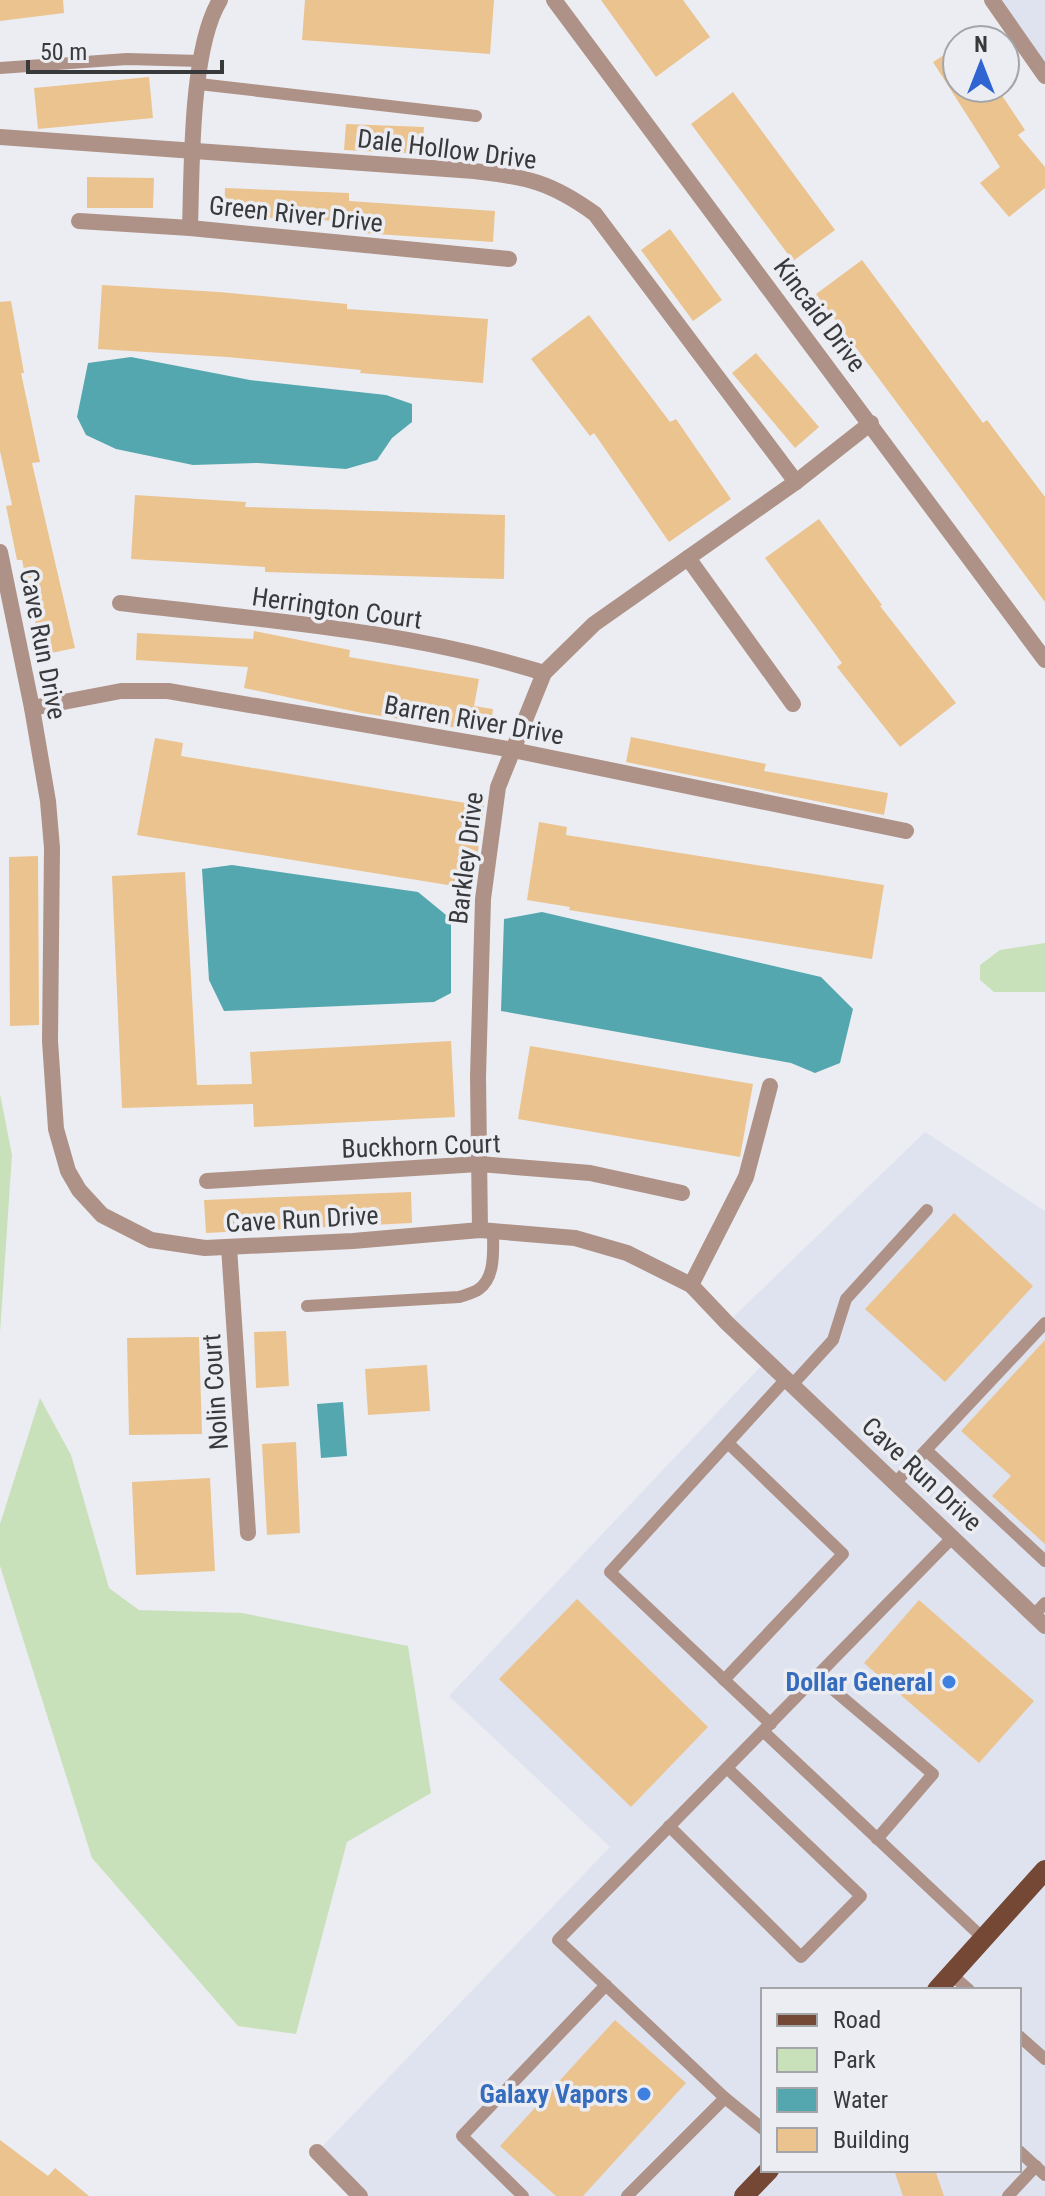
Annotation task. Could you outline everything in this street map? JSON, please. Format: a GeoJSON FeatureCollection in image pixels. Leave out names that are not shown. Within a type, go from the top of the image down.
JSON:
{"type":"FeatureCollection","features":[{"type":"Feature","properties":{"kind":"main road"},"geometry":{"type":"LineString","coordinates":[[939,1988],[1045,1870]]}},
{"type":"Feature","properties":{"kind":"main road"},"geometry":{"type":"LineString","coordinates":[[744,2196],[767,2172]]}},
{"type":"Feature","properties":{"kind":"street"},"geometry":{"type":"LineString","coordinates":[[190,228],[192,150],[201,61],[207,29],[220,0]]}},
{"type":"Feature","properties":{"kind":"street","name":"Kincaid Drive"},"geometry":{"type":"LineString","coordinates":[[554,0],[1045,660]]}},
{"type":"Feature","properties":{"kind":"street"},"geometry":{"type":"LineString","coordinates":[[992,0],[1045,76]]}},
{"type":"Feature","properties":{"kind":"street","name":"Dale Hollow Drive"},"geometry":{"type":"LineString","coordinates":[[0,137],[510,175],[539,181],[566,193],[595,214],[796,482]]}},
{"type":"Feature","properties":{"kind":"street","name":"Green River Drive"},"geometry":{"type":"LineString","coordinates":[[79,221],[190,228],[509,259]]}},
{"type":"Feature","properties":{"kind":"street","name":"Barkley Drive"},"geometry":{"type":"LineString","coordinates":[[486,1230],[479,1164],[479,983],[483,899],[498,787],[544,673],[594,624],[796,482],[871,423]]}},
{"type":"Feature","properties":{"kind":"street","name":"Cave Run Drive"},"geometry":{"type":"LineString","coordinates":[[0,552],[48,801],[52,848],[50,1041],[56,1129],[68,1171],[79,1190],[102,1215],[151,1240],[172,1245],[229,1247],[486,1230],[575,1238],[627,1253],[691,1285],[727,1323],[953,1537],[1041,1615]]}},
{"type":"Feature","properties":{"kind":"street"},"geometry":{"type":"LineString","coordinates":[[688,558],[793,704]]}},
{"type":"Feature","properties":{"kind":"street","name":"Herrington Court"},"geometry":{"type":"LineString","coordinates":[[120,603],[324,628],[492,656],[544,673]]}},
{"type":"Feature","properties":{"kind":"street","name":"Barren River Drive"},"geometry":{"type":"LineString","coordinates":[[32,708],[121,691],[168,691],[513,750],[906,831]]}},
{"type":"Feature","properties":{"kind":"street"},"geometry":{"type":"LineString","coordinates":[[691,1285],[746,1177],[770,1086]]}},
{"type":"Feature","properties":{"kind":"street","name":"Buckhorn Court"},"geometry":{"type":"LineString","coordinates":[[207,1181],[479,1164],[590,1173],[682,1193]]}},
{"type":"Feature","properties":{"kind":"street","name":"Nolin Court"},"geometry":{"type":"LineString","coordinates":[[229,1247],[248,1533]]}},
{"type":"Feature","properties":{"kind":"street"},"geometry":{"type":"LineString","coordinates":[[317,2152],[360,2196]]}},
{"type":"Feature","properties":{"kind":"lane"},"geometry":{"type":"LineString","coordinates":[[0,68],[127,59],[201,61]]}},
{"type":"Feature","properties":{"kind":"lane"},"geometry":{"type":"LineString","coordinates":[[199,84],[476,116]]}},
{"type":"Feature","properties":{"kind":"lane"},"geometry":{"type":"LineString","coordinates":[[927,1210],[846,1299],[833,1340],[728,1443],[610,1572],[724,1680],[877,1839],[984,1939]]}},
{"type":"Feature","properties":{"kind":"lane"},"geometry":{"type":"LineString","coordinates":[[307,1306],[459,1297],[479,1289],[489,1276],[493,1258],[486,1230]]}},
{"type":"Feature","properties":{"kind":"lane"},"geometry":{"type":"LineString","coordinates":[[896,1482],[1045,1323]]}},
{"type":"Feature","properties":{"kind":"lane"},"geometry":{"type":"LineString","coordinates":[[724,1680],[843,1554],[728,1443]]}},
{"type":"Feature","properties":{"kind":"lane"},"geometry":{"type":"LineString","coordinates":[[926,1450],[1045,1561]]}},
{"type":"Feature","properties":{"kind":"lane"},"geometry":{"type":"LineString","coordinates":[[761,2127],[725,2098],[558,1940],[953,1537]]}},
{"type":"Feature","properties":{"kind":"lane"},"geometry":{"type":"LineString","coordinates":[[817,1676],[933,1774],[877,1839]]}},
{"type":"Feature","properties":{"kind":"lane"},"geometry":{"type":"LineString","coordinates":[[669,1826],[801,1957],[861,1896],[727,1768]]}},
{"type":"Feature","properties":{"kind":"lane"},"geometry":{"type":"LineString","coordinates":[[951,1974],[967,1988]]}},
{"type":"Feature","properties":{"kind":"lane"},"geometry":{"type":"LineString","coordinates":[[523,2196],[462,2136],[606,1985]]}},
{"type":"Feature","properties":{"kind":"lane"},"geometry":{"type":"LineString","coordinates":[[1021,2038],[1045,2059]]}},
{"type":"Feature","properties":{"kind":"lane"},"geometry":{"type":"LineString","coordinates":[[627,2196],[725,2098]]}},
{"type":"Feature","properties":{"kind":"lane"},"geometry":{"type":"LineString","coordinates":[[1008,2196],[1040,2171],[1021,2153]]}},
{"type":"Feature","properties":{"kind":"shaded area"},"geometry":{"type":"Polygon","coordinates":[[[992,0],[1045,0],[1045,76],[1021,42],[1021,24],[1009,24],[992,0]]]}},
{"type":"Feature","properties":{"kind":"shaded area"},"geometry":{"type":"Polygon","coordinates":[[[925,1132],[1045,1211],[1045,2196],[360,2196],[317,2152],[610,1847],[449,1696],[766,1361],[727,1323],[925,1132]]]}},
{"type":"Feature","properties":{"kind":"green space"},"geometry":{"type":"Polygon","coordinates":[[[1045,943],[1045,992],[994,992],[980,980],[980,965],[1000,950],[1045,943]]]}},
{"type":"Feature","properties":{"kind":"green space"},"geometry":{"type":"Polygon","coordinates":[[[0,1094],[12,1155],[0,1333],[0,1094]]]}},
{"type":"Feature","properties":{"kind":"green space"},"geometry":{"type":"Polygon","coordinates":[[[40,1398],[71,1455],[109,1588],[139,1610],[242,1613],[408,1646],[431,1793],[347,1842],[296,2034],[238,2026],[92,1858],[0,1566],[0,1524],[40,1398]]]}},
{"type":"Feature","properties":{"kind":"water"},"geometry":{"type":"Polygon","coordinates":[[[131,357],[250,380],[386,395],[412,404],[412,422],[392,438],[377,460],[346,469],[258,463],[193,465],[116,449],[86,435],[77,417],[88,363],[131,357]]]}},
{"type":"Feature","properties":{"kind":"water"},"geometry":{"type":"Polygon","coordinates":[[[232,865],[418,892],[451,919],[451,993],[434,1002],[224,1011],[209,980],[202,869],[232,865]]]}},
{"type":"Feature","properties":{"kind":"water"},"geometry":{"type":"Polygon","coordinates":[[[542,912],[821,977],[853,1009],[840,1063],[815,1073],[791,1063],[501,1011],[504,919],[542,912]]]}},
{"type":"Feature","properties":{"kind":"water"},"geometry":{"type":"Polygon","coordinates":[[[343,1402],[347,1456],[321,1458],[317,1404],[343,1402]]]}},
{"type":"Feature","properties":{"kind":"building"},"geometry":{"type":"Polygon","coordinates":[[[0,0],[63,0],[64,13],[0,21],[0,0]]]}},
{"type":"Feature","properties":{"kind":"building"},"geometry":{"type":"Polygon","coordinates":[[[305,0],[494,0],[490,54],[302,40],[305,0]]]}},
{"type":"Feature","properties":{"kind":"building"},"geometry":{"type":"Polygon","coordinates":[[[601,0],[683,0],[710,37],[656,77],[601,0]]]}},
{"type":"Feature","properties":{"kind":"building"},"geometry":{"type":"Polygon","coordinates":[[[941,57],[941,75],[933,62],[941,57]]]}},
{"type":"Feature","properties":{"kind":"building"},"geometry":{"type":"Polygon","coordinates":[[[149,77],[153,118],[38,129],[34,88],[149,77]]]}},
{"type":"Feature","properties":{"kind":"building"},"geometry":{"type":"Polygon","coordinates":[[[733,92],[835,230],[793,261],[691,124],[733,92]]]}},
{"type":"Feature","properties":{"kind":"building"},"geometry":{"type":"Polygon","coordinates":[[[960,104],[1008,104],[1025,130],[1018,135],[1045,167],[1045,188],[1009,217],[980,183],[1000,167],[960,104]]]}},
{"type":"Feature","properties":{"kind":"building"},"geometry":{"type":"Polygon","coordinates":[[[346,124],[424,127],[422,154],[344,150],[346,124]]]}},
{"type":"Feature","properties":{"kind":"building"},"geometry":{"type":"Polygon","coordinates":[[[87,177],[154,178],[153,208],[87,208],[87,177]]]}},
{"type":"Feature","properties":{"kind":"building"},"geometry":{"type":"Polygon","coordinates":[[[225,188],[349,193],[349,201],[495,211],[493,242],[362,233],[363,222],[224,216],[225,188]]]}},
{"type":"Feature","properties":{"kind":"building"},"geometry":{"type":"Polygon","coordinates":[[[670,229],[722,300],[693,321],[641,250],[670,229]]]}},
{"type":"Feature","properties":{"kind":"building"},"geometry":{"type":"Polygon","coordinates":[[[862,260],[983,423],[987,420],[1045,497],[1045,602],[816,294],[862,260]]]}},
{"type":"Feature","properties":{"kind":"building"},"geometry":{"type":"Polygon","coordinates":[[[102,285],[219,292],[347,304],[347,309],[488,319],[483,383],[360,373],[361,370],[227,357],[98,349],[102,285]]]}},
{"type":"Feature","properties":{"kind":"building"},"geometry":{"type":"Polygon","coordinates":[[[11,301],[24,373],[21,373],[40,462],[32,463],[75,648],[42,655],[22,560],[17,560],[6,506],[12,505],[0,451],[0,302],[11,301]]]}},
{"type":"Feature","properties":{"kind":"building"},"geometry":{"type":"Polygon","coordinates":[[[589,315],[670,422],[676,419],[731,499],[669,542],[594,433],[590,436],[531,359],[589,315]]]}},
{"type":"Feature","properties":{"kind":"building"},"geometry":{"type":"Polygon","coordinates":[[[756,353],[819,427],[795,448],[732,373],[756,353]]]}},
{"type":"Feature","properties":{"kind":"building"},"geometry":{"type":"Polygon","coordinates":[[[135,495],[246,502],[245,507],[505,515],[504,579],[265,572],[265,567],[131,559],[135,495]]]}},
{"type":"Feature","properties":{"kind":"building"},"geometry":{"type":"Polygon","coordinates":[[[819,519],[880,606],[956,703],[900,747],[837,667],[842,663],[765,558],[819,519]]]}},
{"type":"Feature","properties":{"kind":"building"},"geometry":{"type":"Polygon","coordinates":[[[254,631],[350,650],[349,657],[479,679],[474,706],[493,709],[490,733],[362,713],[244,688],[248,667],[136,660],[137,633],[253,639],[254,631]]]}},
{"type":"Feature","properties":{"kind":"building"},"geometry":{"type":"Polygon","coordinates":[[[631,737],[766,764],[764,771],[888,793],[884,815],[626,762],[631,737]]]}},
{"type":"Feature","properties":{"kind":"building"},"geometry":{"type":"Polygon","coordinates":[[[155,738],[183,743],[181,756],[484,806],[473,889],[137,835],[155,738]]]}},
{"type":"Feature","properties":{"kind":"building"},"geometry":{"type":"Polygon","coordinates":[[[539,822],[567,827],[566,835],[884,885],[872,959],[569,910],[570,907],[527,900],[539,822]]]}},
{"type":"Feature","properties":{"kind":"building"},"geometry":{"type":"Polygon","coordinates":[[[38,856],[39,1025],[10,1026],[9,857],[38,856]]]}},
{"type":"Feature","properties":{"kind":"building"},"geometry":{"type":"Polygon","coordinates":[[[185,872],[197,1085],[252,1084],[250,1052],[451,1041],[455,1117],[254,1127],[253,1104],[122,1108],[112,876],[185,872]]]}},
{"type":"Feature","properties":{"kind":"building"},"geometry":{"type":"Polygon","coordinates":[[[530,1046],[753,1084],[740,1157],[518,1119],[530,1046]]]}},
{"type":"Feature","properties":{"kind":"building"},"geometry":{"type":"Polygon","coordinates":[[[411,1192],[412,1223],[206,1233],[204,1200],[411,1192]]]}},
{"type":"Feature","properties":{"kind":"building"},"geometry":{"type":"Polygon","coordinates":[[[954,1213],[1033,1286],[945,1382],[865,1309],[954,1213]]]}},
{"type":"Feature","properties":{"kind":"building"},"geometry":{"type":"Polygon","coordinates":[[[286,1331],[289,1386],[256,1388],[254,1332],[286,1331]]]}},
{"type":"Feature","properties":{"kind":"building"},"geometry":{"type":"Polygon","coordinates":[[[199,1337],[202,1434],[129,1435],[127,1338],[199,1337]]]}},
{"type":"Feature","properties":{"kind":"building"},"geometry":{"type":"Polygon","coordinates":[[[1045,1340],[1045,1544],[992,1496],[1011,1476],[961,1431],[1045,1340]]]}},
{"type":"Feature","properties":{"kind":"building"},"geometry":{"type":"Polygon","coordinates":[[[427,1365],[430,1411],[368,1415],[365,1369],[427,1365]]]}},
{"type":"Feature","properties":{"kind":"building"},"geometry":{"type":"Polygon","coordinates":[[[296,1442],[300,1533],[267,1535],[262,1444],[296,1442]]]}},
{"type":"Feature","properties":{"kind":"building"},"geometry":{"type":"Polygon","coordinates":[[[210,1478],[215,1571],[136,1575],[132,1482],[210,1478]]]}},
{"type":"Feature","properties":{"kind":"building"},"geometry":{"type":"Polygon","coordinates":[[[577,1599],[708,1727],[631,1807],[499,1679],[577,1599]]]}},
{"type":"Feature","properties":{"kind":"building","name":"Dollar General"},"geometry":{"type":"Polygon","coordinates":[[[919,1600],[1034,1701],[979,1763],[864,1663],[919,1600]]]}},
{"type":"Feature","properties":{"kind":"building"},"geometry":{"type":"Polygon","coordinates":[[[615,2020],[686,2083],[583,2196],[556,2196],[500,2146],[615,2020]]]}},
{"type":"Feature","properties":{"kind":"building"},"geometry":{"type":"Polygon","coordinates":[[[0,2140],[48,2176],[55,2168],[89,2196],[0,2196],[0,2140]]]}},
{"type":"Feature","properties":{"kind":"building"},"geometry":{"type":"Polygon","coordinates":[[[895,2172],[936,2172],[944,2196],[903,2196],[895,2172]]]}},
{"type":"Feature","properties":{"kind":"place","name":"Dollar General"},"geometry":{"type":"Point","coordinates":[949,1682]}},
{"type":"Feature","properties":{"kind":"place","name":"Galaxy Vapors"},"geometry":{"type":"Point","coordinates":[644,2094]}}]}
